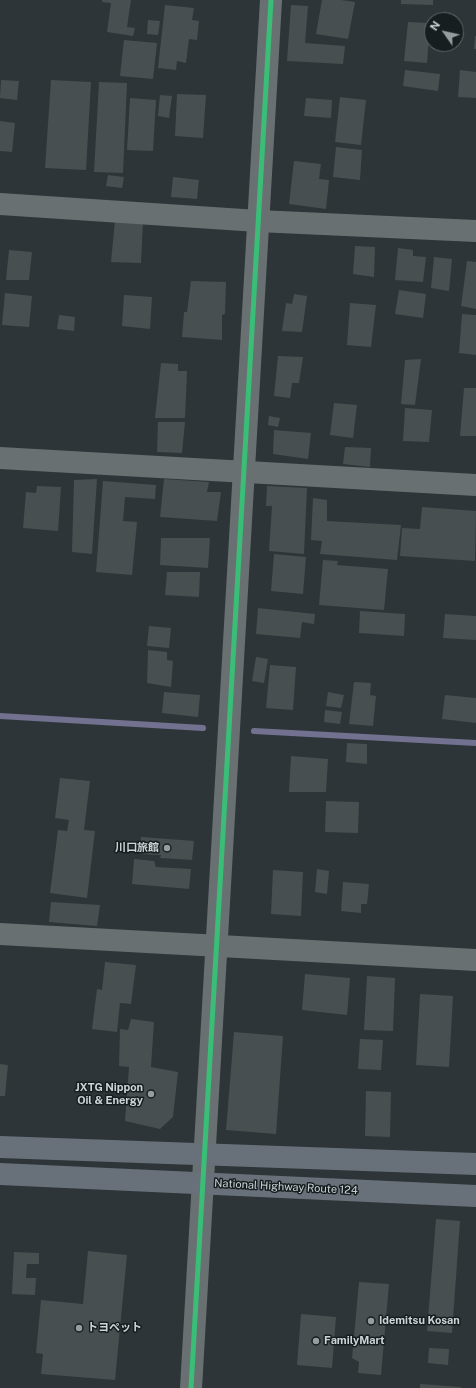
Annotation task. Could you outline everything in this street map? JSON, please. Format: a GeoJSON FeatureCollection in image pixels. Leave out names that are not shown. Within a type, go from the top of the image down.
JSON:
{"type":"FeatureCollection","features":[{"type":"Feature","properties":{"kind":"highway"},"geometry":{"type":"LineString","coordinates":[[0,1147],[205,1153],[476,1164]]}},
{"type":"Feature","properties":{"kind":"highway","name":"National Highway Route 124"},"geometry":{"type":"LineString","coordinates":[[0,1174],[476,1196]]}},
{"type":"Feature","properties":{"kind":"street"},"geometry":{"type":"LineString","coordinates":[[191,1388],[271,0]]}},
{"type":"Feature","properties":{"kind":"street"},"geometry":{"type":"LineString","coordinates":[[0,204],[258,221],[476,231]]}},
{"type":"Feature","properties":{"kind":"street"},"geometry":{"type":"LineString","coordinates":[[0,458],[476,485]]}},
{"type":"Feature","properties":{"kind":"street"},"geometry":{"type":"LineString","coordinates":[[0,934],[476,960]]}},
{"type":"Feature","properties":{"kind":"building"},"geometry":{"type":"Polygon","coordinates":[[[102,0],[131,0],[127,27],[135,28],[133,36],[107,32],[111,3],[102,2],[102,0]]]}},
{"type":"Feature","properties":{"kind":"building"},"geometry":{"type":"Polygon","coordinates":[[[322,0],[355,2],[348,39],[316,34],[322,0]]]}},
{"type":"Feature","properties":{"kind":"building"},"geometry":{"type":"Polygon","coordinates":[[[401,0],[433,0],[433,5],[401,4],[401,0]]]}},
{"type":"Feature","properties":{"kind":"building"},"geometry":{"type":"Polygon","coordinates":[[[165,5],[194,8],[192,20],[199,21],[197,40],[189,39],[186,63],[177,61],[176,70],[158,68],[165,5]]]}},
{"type":"Feature","properties":{"kind":"building"},"geometry":{"type":"Polygon","coordinates":[[[291,5],[308,6],[305,43],[345,46],[343,64],[287,61],[291,5]]]}},
{"type":"Feature","properties":{"kind":"building"},"geometry":{"type":"Polygon","coordinates":[[[148,20],[160,21],[158,35],[147,34],[148,20]]]}},
{"type":"Feature","properties":{"kind":"building"},"geometry":{"type":"Polygon","coordinates":[[[408,22],[424,23],[424,52],[428,52],[427,63],[404,61],[408,22]]]}},
{"type":"Feature","properties":{"kind":"building"},"geometry":{"type":"Polygon","coordinates":[[[475,36],[476,49],[474,49],[475,36]]]}},
{"type":"Feature","properties":{"kind":"building"},"geometry":{"type":"Polygon","coordinates":[[[124,40],[157,43],[153,79],[120,76],[124,40]]]}},
{"type":"Feature","properties":{"kind":"building"},"geometry":{"type":"Polygon","coordinates":[[[405,70],[440,74],[438,91],[403,86],[405,70]]]}},
{"type":"Feature","properties":{"kind":"building"},"geometry":{"type":"Polygon","coordinates":[[[460,70],[476,72],[476,98],[458,97],[460,70]]]}},
{"type":"Feature","properties":{"kind":"building"},"geometry":{"type":"Polygon","coordinates":[[[1,80],[19,81],[17,100],[0,98],[1,80]]]}},
{"type":"Feature","properties":{"kind":"building"},"geometry":{"type":"Polygon","coordinates":[[[51,80],[91,82],[86,170],[45,168],[51,80]]]}},
{"type":"Feature","properties":{"kind":"building"},"geometry":{"type":"Polygon","coordinates":[[[99,82],[127,83],[123,173],[94,172],[99,82]]]}},
{"type":"Feature","properties":{"kind":"building"},"geometry":{"type":"Polygon","coordinates":[[[177,94],[206,95],[203,138],[175,136],[177,94]]]}},
{"type":"Feature","properties":{"kind":"building"},"geometry":{"type":"Polygon","coordinates":[[[160,95],[172,96],[169,118],[158,116],[160,95]]]}},
{"type":"Feature","properties":{"kind":"building"},"geometry":{"type":"Polygon","coordinates":[[[340,97],[366,100],[361,145],[335,142],[340,97]]]}},
{"type":"Feature","properties":{"kind":"building"},"geometry":{"type":"Polygon","coordinates":[[[130,98],[156,100],[153,151],[127,150],[130,98]]]}},
{"type":"Feature","properties":{"kind":"building"},"geometry":{"type":"Polygon","coordinates":[[[306,98],[332,100],[331,118],[304,116],[306,98]]]}},
{"type":"Feature","properties":{"kind":"building"},"geometry":{"type":"Polygon","coordinates":[[[0,121],[15,123],[12,152],[0,151],[0,121]]]}},
{"type":"Feature","properties":{"kind":"building"},"geometry":{"type":"Polygon","coordinates":[[[336,147],[362,150],[360,180],[333,177],[336,147]]]}},
{"type":"Feature","properties":{"kind":"building"},"geometry":{"type":"Polygon","coordinates":[[[294,161],[321,164],[319,179],[329,180],[326,209],[289,204],[294,161]]]}},
{"type":"Feature","properties":{"kind":"building"},"geometry":{"type":"Polygon","coordinates":[[[108,175],[124,177],[122,188],[106,186],[108,175]]]}},
{"type":"Feature","properties":{"kind":"building"},"geometry":{"type":"Polygon","coordinates":[[[173,177],[199,180],[197,199],[171,197],[173,177]]]}},
{"type":"Feature","properties":{"kind":"building"},"geometry":{"type":"Polygon","coordinates":[[[115,220],[143,221],[141,263],[111,262],[115,220]]]}},
{"type":"Feature","properties":{"kind":"building"},"geometry":{"type":"Polygon","coordinates":[[[355,246],[375,247],[374,277],[353,274],[355,246]]]}},
{"type":"Feature","properties":{"kind":"building"},"geometry":{"type":"Polygon","coordinates":[[[398,248],[413,250],[413,256],[426,257],[423,282],[395,280],[398,248]]]}},
{"type":"Feature","properties":{"kind":"building"},"geometry":{"type":"Polygon","coordinates":[[[9,250],[32,252],[29,280],[6,280],[9,250]]]}},
{"type":"Feature","properties":{"kind":"building"},"geometry":{"type":"Polygon","coordinates":[[[434,257],[452,259],[449,291],[431,288],[434,257]]]}},
{"type":"Feature","properties":{"kind":"building"},"geometry":{"type":"Polygon","coordinates":[[[467,261],[476,262],[476,309],[461,306],[467,261]]]}},
{"type":"Feature","properties":{"kind":"building"},"geometry":{"type":"Polygon","coordinates":[[[191,281],[226,282],[225,314],[222,315],[222,340],[182,337],[184,312],[187,312],[191,281]]]}},
{"type":"Feature","properties":{"kind":"building"},"geometry":{"type":"Polygon","coordinates":[[[399,290],[426,294],[423,318],[395,314],[399,290]]]}},
{"type":"Feature","properties":{"kind":"building"},"geometry":{"type":"Polygon","coordinates":[[[5,293],[32,296],[29,327],[2,325],[5,293]]]}},
{"type":"Feature","properties":{"kind":"building"},"geometry":{"type":"Polygon","coordinates":[[[294,294],[307,296],[302,332],[282,331],[286,303],[292,304],[294,294]]]}},
{"type":"Feature","properties":{"kind":"building"},"geometry":{"type":"Polygon","coordinates":[[[124,295],[152,297],[150,329],[122,326],[124,295]]]}},
{"type":"Feature","properties":{"kind":"building"},"geometry":{"type":"Polygon","coordinates":[[[350,303],[376,305],[371,347],[347,345],[350,303]]]}},
{"type":"Feature","properties":{"kind":"building"},"geometry":{"type":"Polygon","coordinates":[[[462,314],[476,315],[476,355],[459,353],[462,314]]]}},
{"type":"Feature","properties":{"kind":"building"},"geometry":{"type":"Polygon","coordinates":[[[59,315],[75,317],[74,331],[57,329],[59,315]]]}},
{"type":"Feature","properties":{"kind":"building"},"geometry":{"type":"Polygon","coordinates":[[[278,356],[303,357],[299,383],[292,383],[290,398],[274,396],[278,356]]]}},
{"type":"Feature","properties":{"kind":"building"},"geometry":{"type":"Polygon","coordinates":[[[421,359],[415,405],[401,404],[405,360],[421,359]]]}},
{"type":"Feature","properties":{"kind":"building"},"geometry":{"type":"Polygon","coordinates":[[[161,363],[178,364],[178,371],[187,371],[185,418],[155,418],[161,363]]]}},
{"type":"Feature","properties":{"kind":"building"},"geometry":{"type":"Polygon","coordinates":[[[464,388],[476,388],[476,436],[460,436],[464,388]]]}},
{"type":"Feature","properties":{"kind":"building"},"geometry":{"type":"Polygon","coordinates":[[[334,403],[357,405],[353,438],[330,435],[334,403]]]}},
{"type":"Feature","properties":{"kind":"building"},"geometry":{"type":"Polygon","coordinates":[[[405,408],[432,410],[429,442],[403,441],[405,408]]]}},
{"type":"Feature","properties":{"kind":"building"},"geometry":{"type":"Polygon","coordinates":[[[269,416],[280,418],[278,427],[268,425],[269,416]]]}},
{"type":"Feature","properties":{"kind":"building"},"geometry":{"type":"Polygon","coordinates":[[[158,422],[185,422],[182,453],[157,452],[158,422]]]}},
{"type":"Feature","properties":{"kind":"building"},"geometry":{"type":"Polygon","coordinates":[[[274,430],[311,433],[308,459],[273,454],[274,430]]]}},
{"type":"Feature","properties":{"kind":"building"},"geometry":{"type":"Polygon","coordinates":[[[345,447],[371,448],[370,467],[343,464],[345,447]]]}},
{"type":"Feature","properties":{"kind":"building"},"geometry":{"type":"Polygon","coordinates":[[[97,479],[92,554],[72,552],[74,480],[97,479]]]}},
{"type":"Feature","properties":{"kind":"building"},"geometry":{"type":"Polygon","coordinates":[[[164,479],[209,482],[207,492],[221,492],[217,521],[160,517],[164,479]]]}},
{"type":"Feature","properties":{"kind":"building"},"geometry":{"type":"Polygon","coordinates":[[[103,481],[156,485],[155,499],[125,497],[123,521],[137,522],[132,575],[96,572],[103,481]]]}},
{"type":"Feature","properties":{"kind":"building"},"geometry":{"type":"Polygon","coordinates":[[[37,486],[61,487],[58,531],[23,528],[26,492],[36,493],[37,486]]]}},
{"type":"Feature","properties":{"kind":"building"},"geometry":{"type":"Polygon","coordinates":[[[267,486],[307,488],[304,554],[269,551],[272,506],[266,506],[267,486]]]}},
{"type":"Feature","properties":{"kind":"building"},"geometry":{"type":"Polygon","coordinates":[[[313,498],[327,500],[327,521],[401,525],[397,560],[320,554],[322,541],[311,540],[313,498]]]}},
{"type":"Feature","properties":{"kind":"building"},"geometry":{"type":"Polygon","coordinates":[[[422,507],[476,511],[475,561],[400,556],[402,528],[420,529],[422,507]]]}},
{"type":"Feature","properties":{"kind":"building"},"geometry":{"type":"Polygon","coordinates":[[[161,538],[210,538],[208,568],[160,565],[161,538]]]}},
{"type":"Feature","properties":{"kind":"building"},"geometry":{"type":"Polygon","coordinates":[[[274,554],[306,557],[303,594],[271,591],[274,554]]]}},
{"type":"Feature","properties":{"kind":"building"},"geometry":{"type":"Polygon","coordinates":[[[323,560],[338,561],[337,565],[388,569],[384,610],[319,605],[323,560]]]}},
{"type":"Feature","properties":{"kind":"building"},"geometry":{"type":"Polygon","coordinates":[[[167,572],[200,572],[199,597],[165,595],[167,572]]]}},
{"type":"Feature","properties":{"kind":"building"},"geometry":{"type":"Polygon","coordinates":[[[258,608],[315,614],[314,624],[302,622],[300,638],[256,634],[258,608]]]}},
{"type":"Feature","properties":{"kind":"building"},"geometry":{"type":"Polygon","coordinates":[[[360,611],[405,614],[404,636],[359,633],[360,611]]]}},
{"type":"Feature","properties":{"kind":"building"},"geometry":{"type":"Polygon","coordinates":[[[445,614],[476,616],[476,640],[443,638],[445,614]]]}},
{"type":"Feature","properties":{"kind":"building"},"geometry":{"type":"Polygon","coordinates":[[[149,626],[171,628],[169,648],[147,646],[149,626]]]}},
{"type":"Feature","properties":{"kind":"building"},"geometry":{"type":"Polygon","coordinates":[[[148,650],[167,652],[167,660],[173,661],[171,687],[147,683],[148,650]]]}},
{"type":"Feature","properties":{"kind":"building"},"geometry":{"type":"Polygon","coordinates":[[[256,657],[268,659],[264,683],[252,681],[256,657]]]}},
{"type":"Feature","properties":{"kind":"building"},"geometry":{"type":"Polygon","coordinates":[[[270,665],[296,667],[293,710],[266,708],[270,665]]]}},
{"type":"Feature","properties":{"kind":"building"},"geometry":{"type":"Polygon","coordinates":[[[354,682],[371,683],[370,695],[376,696],[373,726],[349,724],[354,682]]]}},
{"type":"Feature","properties":{"kind":"building"},"geometry":{"type":"Polygon","coordinates":[[[164,692],[200,695],[198,717],[162,713],[164,692]]]}},
{"type":"Feature","properties":{"kind":"building"},"geometry":{"type":"Polygon","coordinates":[[[328,692],[344,695],[341,708],[326,706],[328,692]]]}},
{"type":"Feature","properties":{"kind":"building"},"geometry":{"type":"Polygon","coordinates":[[[445,695],[476,698],[476,723],[442,719],[445,695]]]}},
{"type":"Feature","properties":{"kind":"building"},"geometry":{"type":"Polygon","coordinates":[[[325,710],[342,712],[340,724],[324,722],[325,710]]]}},
{"type":"Feature","properties":{"kind":"building"},"geometry":{"type":"Polygon","coordinates":[[[347,743],[367,744],[367,764],[346,762],[347,743]]]}},
{"type":"Feature","properties":{"kind":"building"},"geometry":{"type":"Polygon","coordinates":[[[291,756],[328,759],[326,792],[289,792],[291,756]]]}},
{"type":"Feature","properties":{"kind":"building"},"geometry":{"type":"Polygon","coordinates":[[[60,778],[90,781],[84,830],[95,831],[87,898],[50,893],[58,830],[67,831],[69,820],[55,818],[60,778]]]}},
{"type":"Feature","properties":{"kind":"building"},"geometry":{"type":"Polygon","coordinates":[[[326,801],[359,802],[358,833],[325,832],[326,801]]]}},
{"type":"Feature","properties":{"kind":"building","name":"川口旅館"},"geometry":{"type":"Polygon","coordinates":[[[141,837],[194,841],[192,860],[160,858],[161,855],[140,854],[141,837]]]}},
{"type":"Feature","properties":{"kind":"building"},"geometry":{"type":"Polygon","coordinates":[[[134,859],[154,861],[156,867],[191,869],[189,889],[132,884],[134,859]]]}},
{"type":"Feature","properties":{"kind":"building"},"geometry":{"type":"Polygon","coordinates":[[[317,869],[329,871],[327,894],[315,892],[317,869]]]}},
{"type":"Feature","properties":{"kind":"building"},"geometry":{"type":"Polygon","coordinates":[[[273,870],[303,872],[301,916],[271,914],[273,870]]]}},
{"type":"Feature","properties":{"kind":"building"},"geometry":{"type":"Polygon","coordinates":[[[343,882],[369,884],[367,904],[361,904],[361,913],[341,911],[343,882]]]}},
{"type":"Feature","properties":{"kind":"building"},"geometry":{"type":"Polygon","coordinates":[[[51,902],[100,905],[97,926],[49,922],[51,902]]]}},
{"type":"Feature","properties":{"kind":"building"},"geometry":{"type":"Polygon","coordinates":[[[105,962],[136,965],[131,1004],[120,1003],[117,1032],[92,1029],[97,989],[102,990],[105,962]]]}},
{"type":"Feature","properties":{"kind":"building"},"geometry":{"type":"Polygon","coordinates":[[[305,974],[350,978],[347,1015],[302,1010],[305,974]]]}},
{"type":"Feature","properties":{"kind":"building"},"geometry":{"type":"Polygon","coordinates":[[[367,976],[395,978],[393,1031],[364,1030],[367,976]]]}},
{"type":"Feature","properties":{"kind":"building"},"geometry":{"type":"Polygon","coordinates":[[[420,994],[453,996],[449,1067],[416,1065],[420,994]]]}},
{"type":"Feature","properties":{"kind":"building","name":"JXTG Nippon Oil & Energy"},"geometry":{"type":"Polygon","coordinates":[[[131,1019],[154,1022],[151,1067],[178,1072],[173,1117],[160,1129],[125,1121],[129,1067],[119,1066],[120,1029],[128,1030],[131,1019]]]}},
{"type":"Feature","properties":{"kind":"building"},"geometry":{"type":"Polygon","coordinates":[[[234,1032],[283,1036],[276,1134],[226,1130],[234,1032]]]}},
{"type":"Feature","properties":{"kind":"building"},"geometry":{"type":"Polygon","coordinates":[[[360,1039],[383,1040],[381,1070],[358,1069],[360,1039]]]}},
{"type":"Feature","properties":{"kind":"building"},"geometry":{"type":"Polygon","coordinates":[[[0,1064],[8,1065],[5,1096],[0,1096],[0,1064]]]}},
{"type":"Feature","properties":{"kind":"building"},"geometry":{"type":"Polygon","coordinates":[[[366,1091],[391,1092],[390,1137],[365,1136],[366,1091]]]}},
{"type":"Feature","properties":{"kind":"building"},"geometry":{"type":"Polygon","coordinates":[[[436,1219],[460,1221],[452,1333],[427,1331],[436,1219]]]}},
{"type":"Feature","properties":{"kind":"building","name":"トヨペット"},"geometry":{"type":"Polygon","coordinates":[[[88,1251],[127,1255],[115,1380],[41,1374],[43,1354],[36,1353],[41,1300],[83,1304],[88,1251]]]}},
{"type":"Feature","properties":{"kind":"building"},"geometry":{"type":"Polygon","coordinates":[[[14,1252],[39,1253],[39,1264],[27,1264],[26,1278],[36,1278],[35,1295],[12,1294],[14,1252]]]}},
{"type":"Feature","properties":{"kind":"building","name":"Idemitsu Kosan"},"geometry":{"type":"Polygon","coordinates":[[[359,1282],[389,1284],[381,1375],[358,1373],[359,1362],[352,1358],[359,1282]]]}},
{"type":"Feature","properties":{"kind":"building","name":"FamilyMart"},"geometry":{"type":"Polygon","coordinates":[[[301,1314],[336,1317],[332,1368],[297,1365],[301,1314]]]}},
{"type":"Feature","properties":{"kind":"building"},"geometry":{"type":"Polygon","coordinates":[[[429,1348],[449,1349],[448,1365],[428,1363],[429,1348]]]}},
{"type":"Feature","properties":{"kind":"building"},"geometry":{"type":"Polygon","coordinates":[[[420,1384],[461,1387],[461,1388],[420,1388],[420,1384]]]}},
{"type":"Feature","properties":{"kind":"waterway"},"geometry":{"type":"LineString","coordinates":[[0,716],[203,728]]}},
{"type":"Feature","properties":{"kind":"waterway"},"geometry":{"type":"LineString","coordinates":[[254,731],[476,743]]}},
{"type":"Feature","properties":{"kind":"cycle path"},"geometry":{"type":"LineString","coordinates":[[191,1388],[271,0]]}},
{"type":"Feature","properties":{"kind":"place","name":"川口旅館"},"geometry":{"type":"Point","coordinates":[167,848]}},
{"type":"Feature","properties":{"kind":"place","name":"JXTG Nippon Oil & Energy"},"geometry":{"type":"Point","coordinates":[151,1094]}},
{"type":"Feature","properties":{"kind":"place","name":"Idemitsu Kosan"},"geometry":{"type":"Point","coordinates":[371,1321]}},
{"type":"Feature","properties":{"kind":"place","name":"トヨペット"},"geometry":{"type":"Point","coordinates":[79,1328]}},
{"type":"Feature","properties":{"kind":"place","name":"FamilyMart"},"geometry":{"type":"Point","coordinates":[316,1341]}}]}
